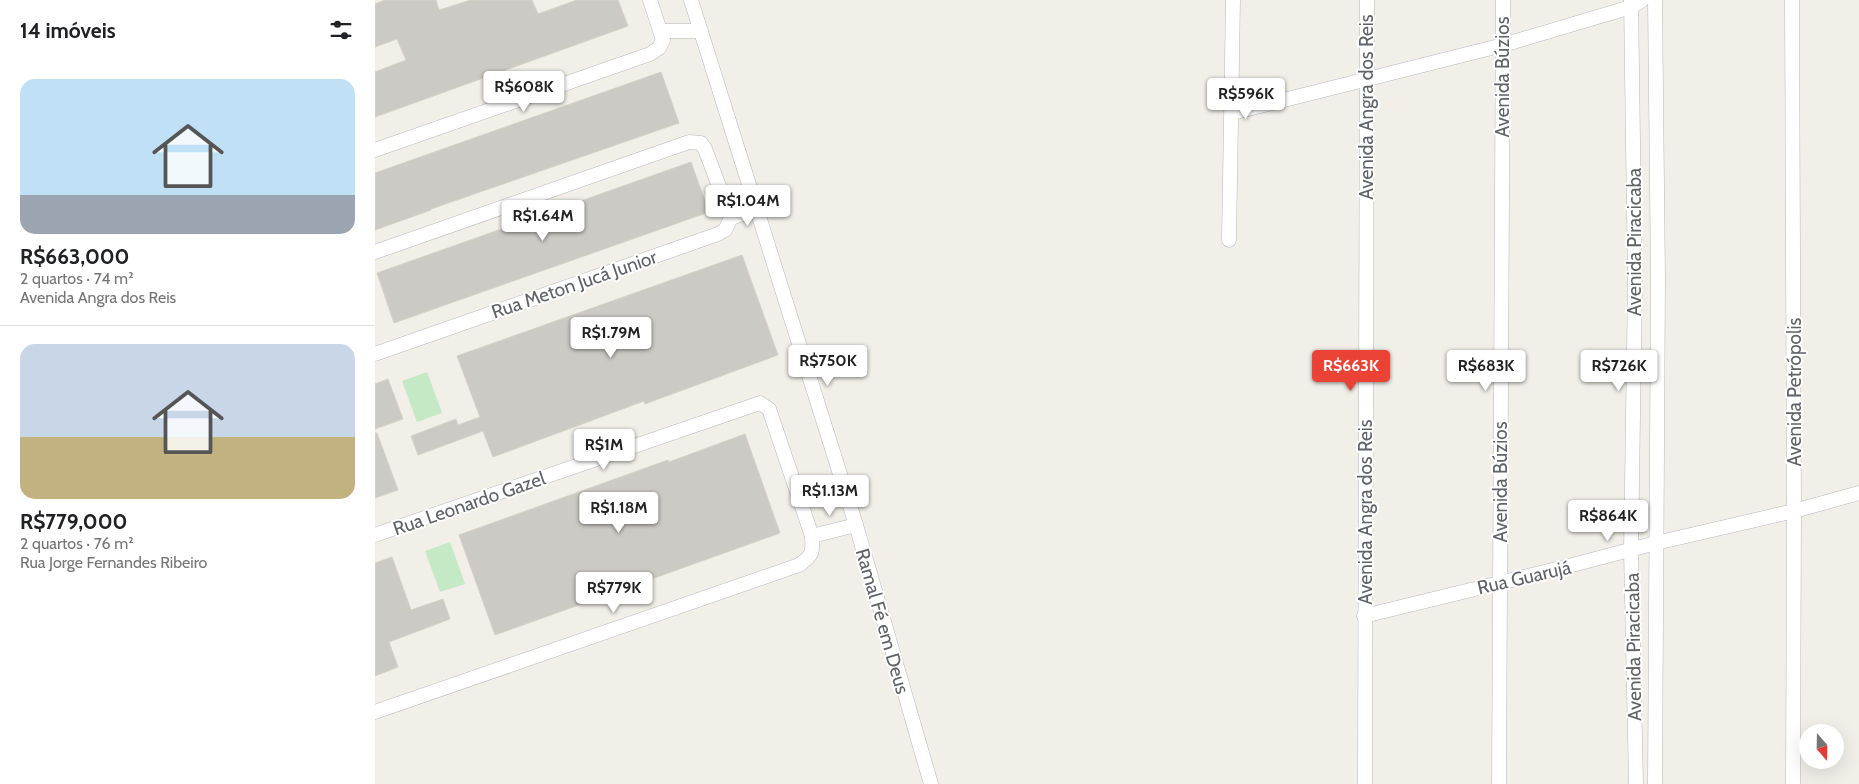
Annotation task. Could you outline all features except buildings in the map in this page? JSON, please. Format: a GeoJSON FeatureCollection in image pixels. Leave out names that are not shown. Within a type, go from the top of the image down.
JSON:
{"type":"FeatureCollection","features":[{"type":"Feature","properties":{"kind":"street"},"geometry":{"type":"LineString","coordinates":[[375,150],[650,54],[659,48],[663,40],[650,0]]}},
{"type":"Feature","properties":{"kind":"street","name":"Ramal Fé em Deus"},"geometry":{"type":"LineString","coordinates":[[691,0],[856,526],[931,784]]}},
{"type":"Feature","properties":{"kind":"street"},"geometry":{"type":"LineString","coordinates":[[1229,240],[1233,0]]}},
{"type":"Feature","properties":{"kind":"street","name":"Avenida Angra dos Reis"},"geometry":{"type":"LineString","coordinates":[[1365,784],[1367,0]]}},
{"type":"Feature","properties":{"kind":"street","name":"Avenida Búzios"},"geometry":{"type":"LineString","coordinates":[[1499,784],[1503,0]]}},
{"type":"Feature","properties":{"kind":"street","name":"Avenida Piracicaba"},"geometry":{"type":"LineString","coordinates":[[1655,0],[1658,280],[1655,784]]}},
{"type":"Feature","properties":{"kind":"street","name":"Avenida Petrópolis"},"geometry":{"type":"LineString","coordinates":[[1792,0],[1793,784]]}},
{"type":"Feature","properties":{"kind":"street"},"geometry":{"type":"LineString","coordinates":[[1232,113],[1503,45],[1635,2]]}},
{"type":"Feature","properties":{"kind":"street","name":"Avenida Piracicaba"},"geometry":{"type":"LineString","coordinates":[[1635,2],[1635,283],[1631,551],[1636,784]]}},
{"type":"Feature","properties":{"kind":"street"},"geometry":{"type":"LineString","coordinates":[[661,31],[701,31]]}},
{"type":"Feature","properties":{"kind":"street"},"geometry":{"type":"LineString","coordinates":[[375,252],[689,142],[701,143],[705,149],[731,218],[757,209]]}},
{"type":"Feature","properties":{"kind":"street","name":"Rua Meton Jucá Junior"},"geometry":{"type":"LineString","coordinates":[[375,354],[718,234],[725,230],[731,218]]}},
{"type":"Feature","properties":{"kind":"street","name":"Rua Leonardo Gazel"},"geometry":{"type":"LineString","coordinates":[[375,536],[760,403],[769,409],[812,536]]}},
{"type":"Feature","properties":{"kind":"street","name":"Rua Guarujá"},"geometry":{"type":"LineString","coordinates":[[1364,616],[1631,551],[1656,543],[1794,511],[1859,493]]}},
{"type":"Feature","properties":{"kind":"street"},"geometry":{"type":"LineString","coordinates":[[375,712],[799,565],[809,558],[813,550],[812,536],[856,526]]}},
{"type":"Feature","properties":{"kind":"green space"},"geometry":{"type":"Polygon","coordinates":[[[427,372],[442,413],[417,422],[402,381],[427,372]]]}},
{"type":"Feature","properties":{"kind":"green space"},"geometry":{"type":"Polygon","coordinates":[[[450,542],[465,584],[440,592],[425,551],[450,542]]]}}]}
